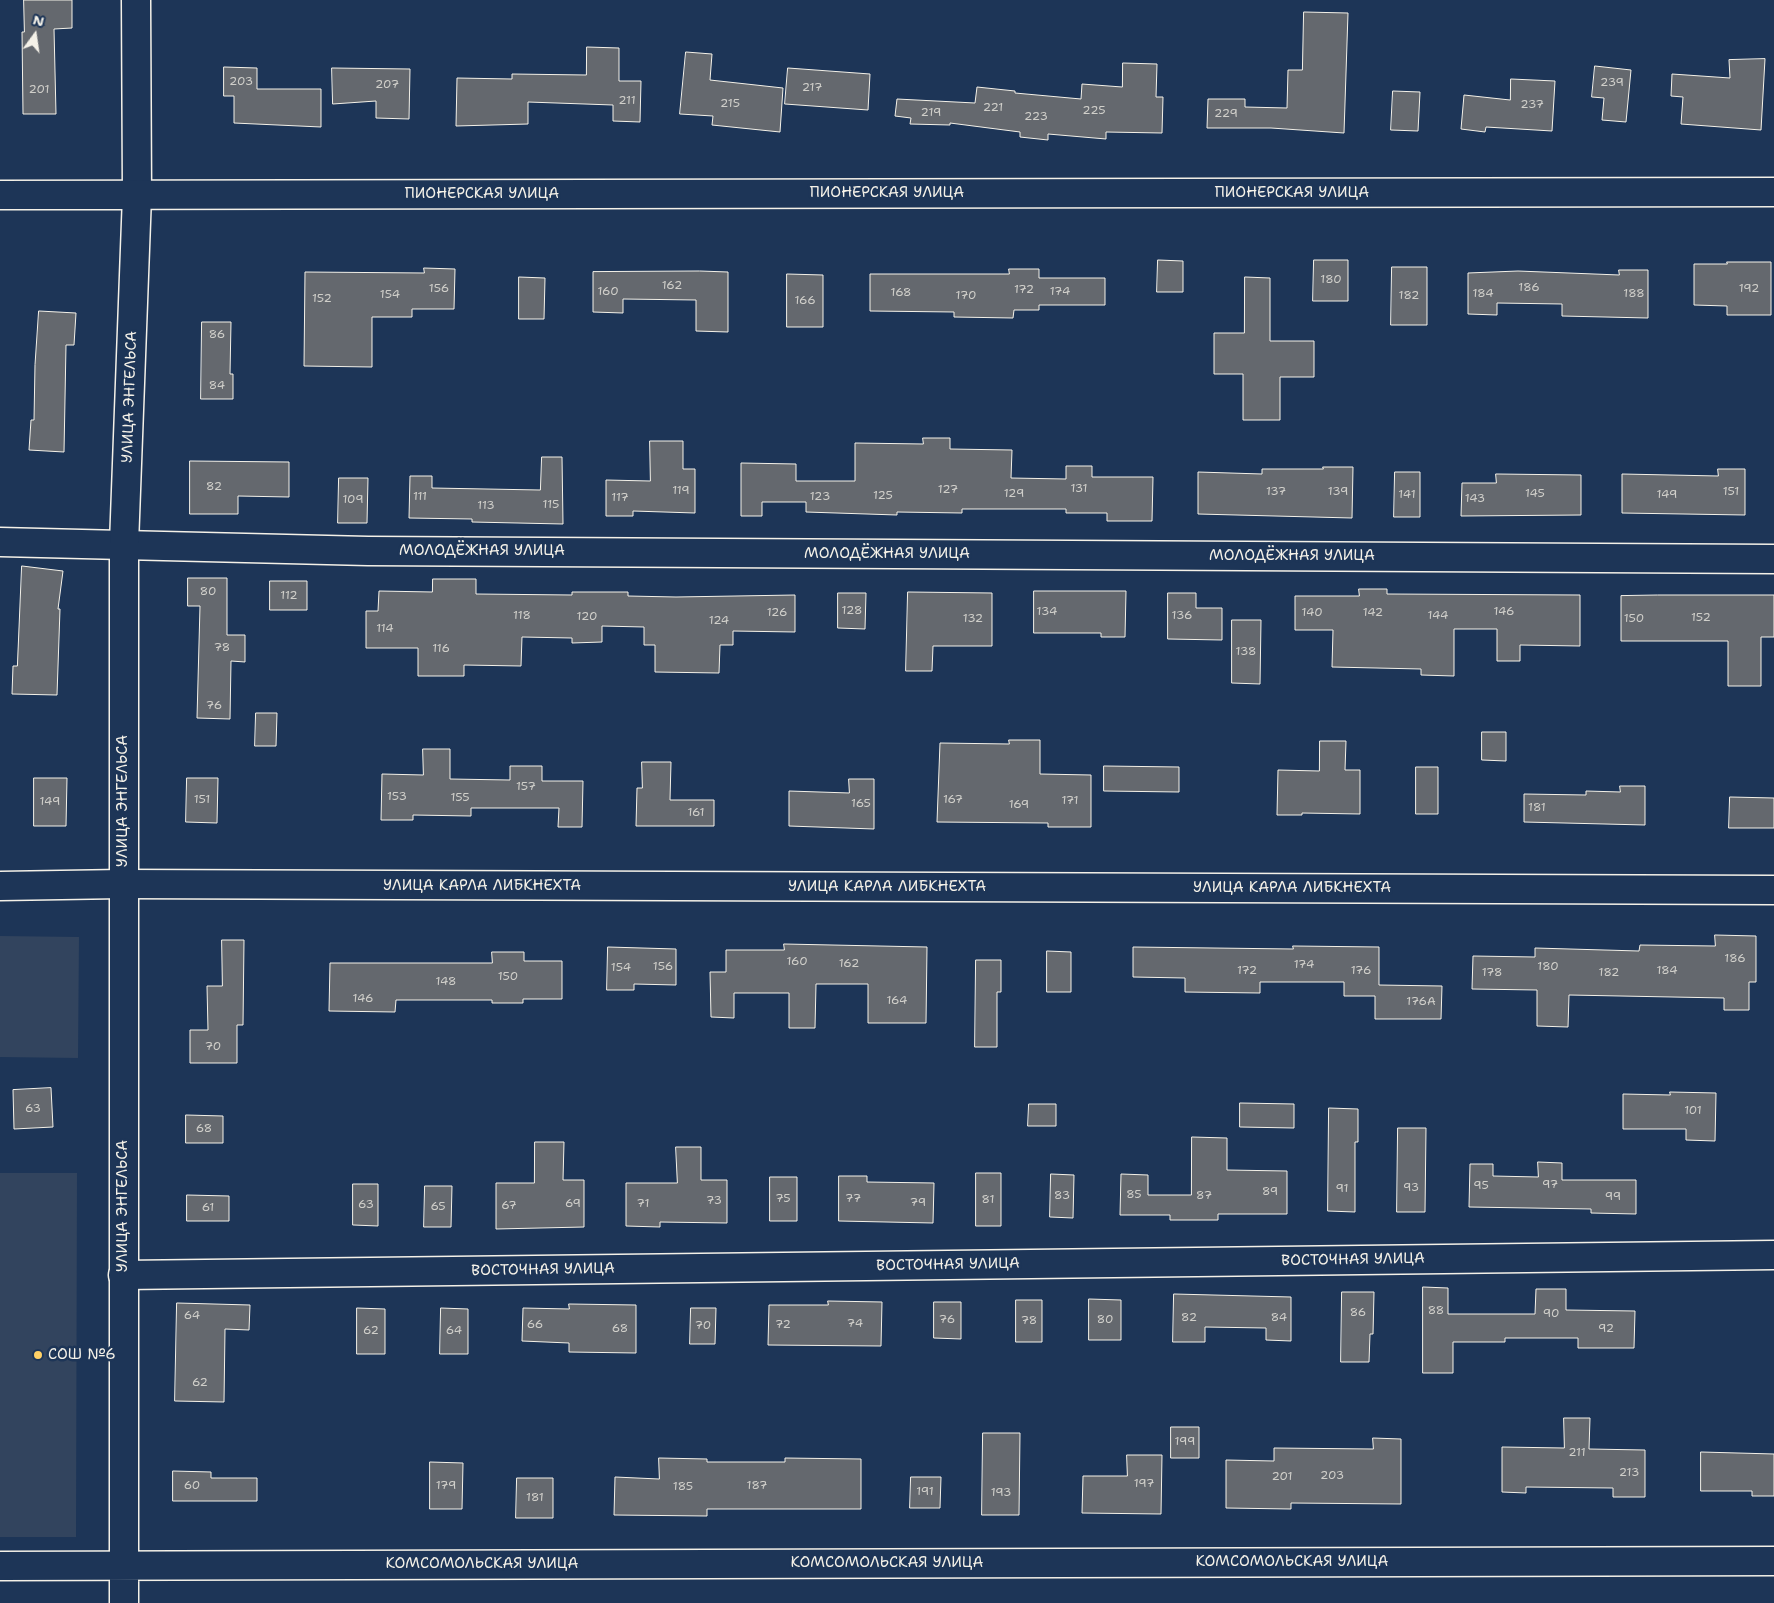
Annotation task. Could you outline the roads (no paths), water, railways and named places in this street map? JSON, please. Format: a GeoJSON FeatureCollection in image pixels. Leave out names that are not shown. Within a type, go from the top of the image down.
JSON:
{"type":"FeatureCollection","features":[{"type":"Feature","properties":{"kind":"street","name":"УЛИЦА ЭНГЕЛЬСА"},"geometry":{"type":"LineString","coordinates":[[124,1603],[122,1565],[122,884],[124,544],[137,195],[136,0]]}},
{"type":"Feature","properties":{"kind":"street","name":"ПИОНЕРСКАЯ УЛИЦА"},"geometry":{"type":"LineString","coordinates":[[0,195],[1774,192]]}},
{"type":"Feature","properties":{"kind":"street","name":"МОЛОДЁЖНАЯ УЛИЦА"},"geometry":{"type":"LineString","coordinates":[[0,542],[378,551],[1774,559]]}},
{"type":"Feature","properties":{"kind":"street","name":"УЛИЦА КАРЛА ЛИБКНЕХТА"},"geometry":{"type":"LineString","coordinates":[[0,886],[122,884],[1774,890]]}},
{"type":"Feature","properties":{"kind":"street","name":"ВОСТОЧНАЯ УЛИЦА"},"geometry":{"type":"LineString","coordinates":[[123,1274],[1774,1255]]}},
{"type":"Feature","properties":{"kind":"street","name":"КОМСОМОЛЬСКАЯ УЛИЦА"},"geometry":{"type":"LineString","coordinates":[[0,1566],[1774,1561]]}},
{"type":"Feature","properties":{"kind":"place","name":"СОШ №6"},"geometry":{"type":"Point","coordinates":[38,1355]}}]}
